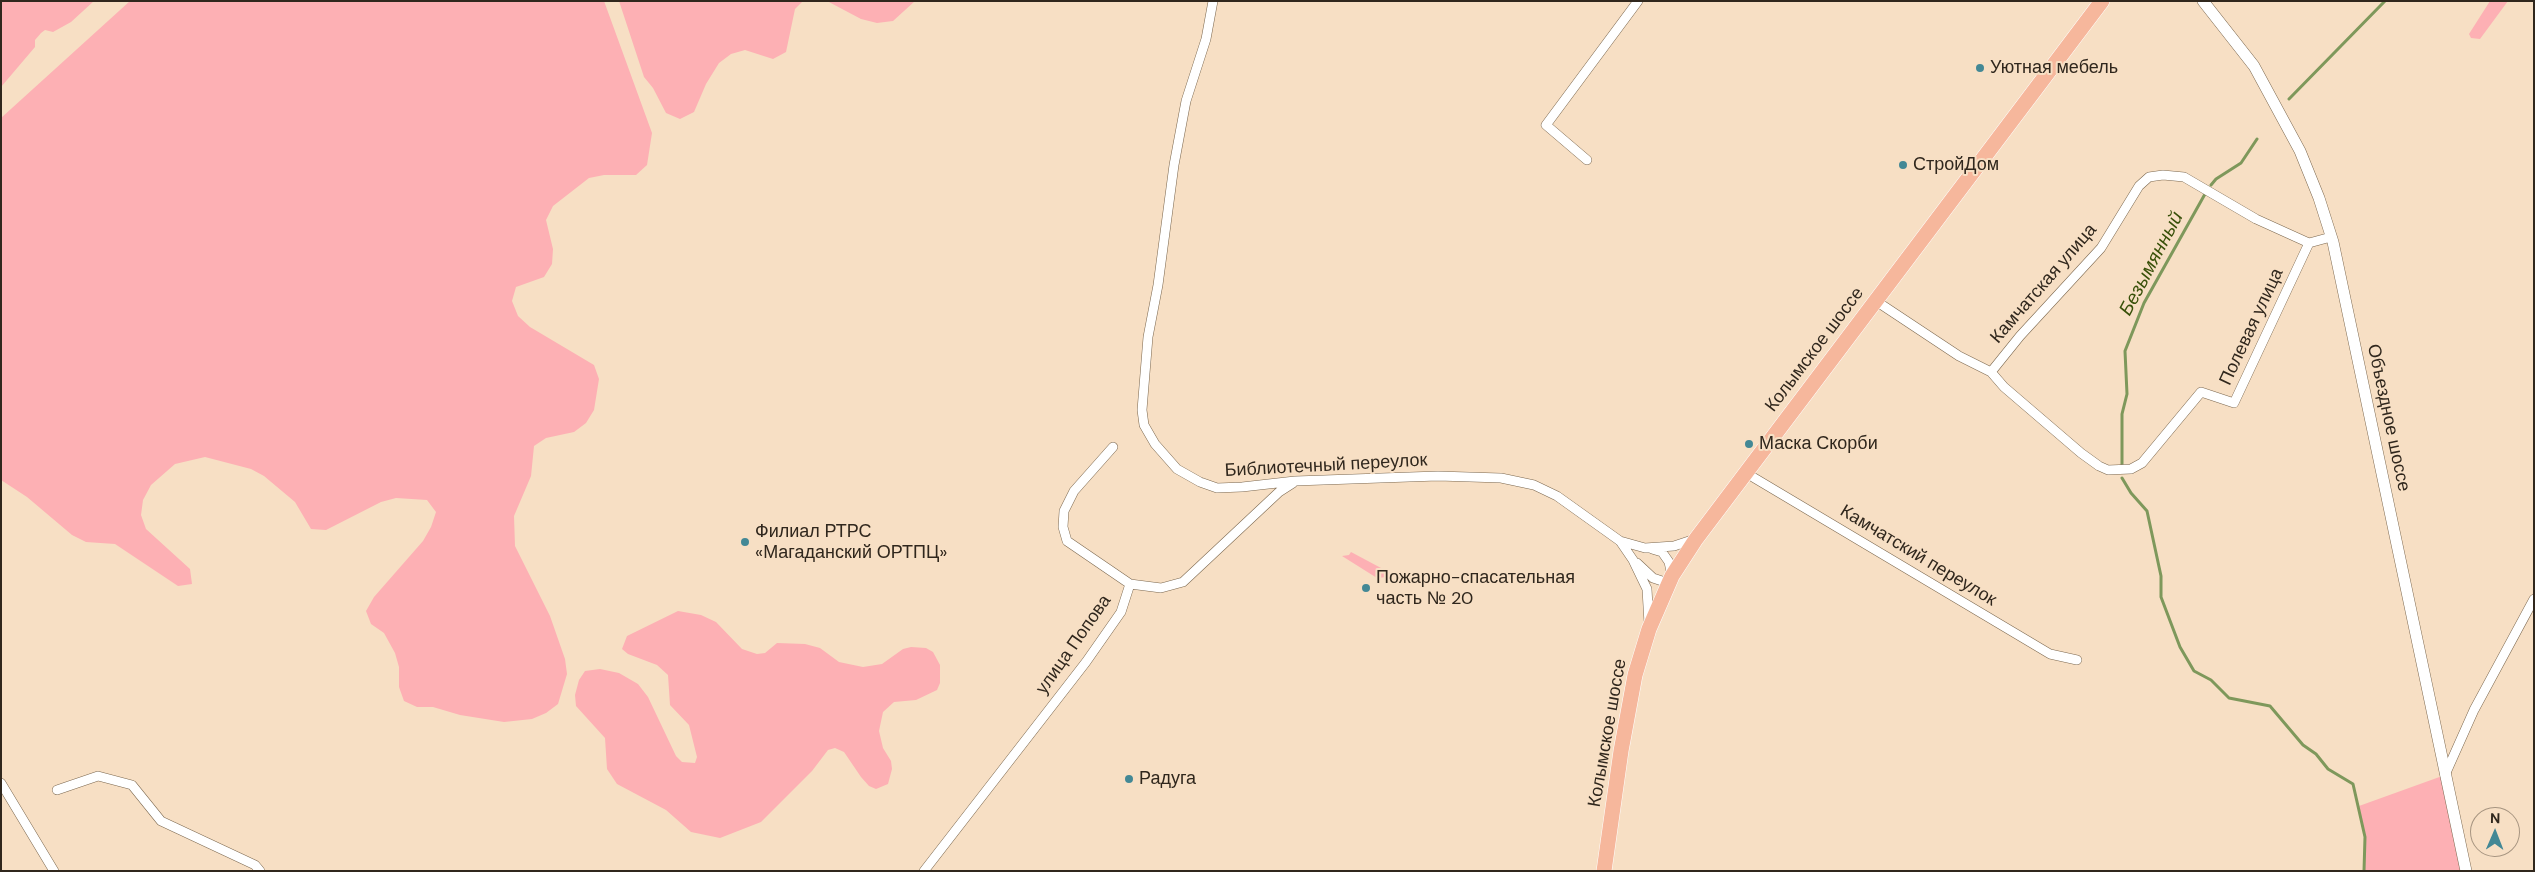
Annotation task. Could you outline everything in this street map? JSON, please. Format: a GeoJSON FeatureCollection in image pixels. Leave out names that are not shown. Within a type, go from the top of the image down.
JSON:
{"type":"FeatureCollection","features":[{"type":"Feature","properties":{"kind":"highway","name":"Колымское шоссе"},"geometry":{"type":"LineString","coordinates":[[1604,871],[1625,724],[1635,675],[1649,629],[1670,580],[1696,539],[2102,1]]}},
{"type":"Feature","properties":{"kind":"street","name":"Библиотечный переулок"},"geometry":{"type":"LineString","coordinates":[[1213,1],[1206,39],[1186,101],[1174,165],[1158,285],[1148,337],[1142,410],[1144,425],[1155,444],[1177,469],[1200,482],[1217,488],[1296,481],[1438,476],[1481,476],[1519,480],[1557,496],[1620,541],[1645,548],[1674,546],[1696,539]]}},
{"type":"Feature","properties":{"kind":"street"},"geometry":{"type":"LineString","coordinates":[[1587,160],[1546,125],[1638,1]]}},
{"type":"Feature","properties":{"kind":"street","name":"Объездное шоссе"},"geometry":{"type":"LineString","coordinates":[[2203,1],[2254,66],[2311,175],[2331,237],[2466,871]]}},
{"type":"Feature","properties":{"kind":"street","name":"Камчатская улица"},"geometry":{"type":"LineString","coordinates":[[1991,372],[2101,248],[2139,186],[2149,177],[2163,175],[2184,177],[2256,219],[2308,243]]}},
{"type":"Feature","properties":{"kind":"street"},"geometry":{"type":"LineString","coordinates":[[2308,243],[2331,237]]}},
{"type":"Feature","properties":{"kind":"street","name":"Полевая улица"},"geometry":{"type":"LineString","coordinates":[[1991,372],[2004,387],[2081,453],[2099,466],[2108,470],[2131,469],[2142,463],[2201,392],[2234,403],[2308,243]]}},
{"type":"Feature","properties":{"kind":"street"},"geometry":{"type":"LineString","coordinates":[[1876,301],[1908,320],[1959,356],[1991,372]]}},
{"type":"Feature","properties":{"kind":"street","name":"улица Попова"},"geometry":{"type":"LineString","coordinates":[[924,871],[1081,668],[1121,612],[1130,584],[1068,541],[1063,527],[1064,511],[1074,491],[1113,447]]}},
{"type":"Feature","properties":{"kind":"street","name":"Камчатский переулок"},"geometry":{"type":"LineString","coordinates":[[1746,473],[2050,654],[2077,660]]}},
{"type":"Feature","properties":{"kind":"street"},"geometry":{"type":"LineString","coordinates":[[1130,584],[1162,588],[1183,582],[1279,492],[1296,481]]}},
{"type":"Feature","properties":{"kind":"street","name":"Библиотечный переулок"},"geometry":{"type":"LineString","coordinates":[[1620,541],[1633,560],[1647,589],[1649,629]]}},
{"type":"Feature","properties":{"kind":"street"},"geometry":{"type":"LineString","coordinates":[[1633,560],[1653,578],[1670,580],[1669,562],[1662,552],[1645,548]]}},
{"type":"Feature","properties":{"kind":"street"},"geometry":{"type":"LineString","coordinates":[[2445,775],[2474,710],[2534,599]]}},
{"type":"Feature","properties":{"kind":"street"},"geometry":{"type":"LineString","coordinates":[[57,790],[98,776],[132,785],[161,821],[255,865],[260,871]]}},
{"type":"Feature","properties":{"kind":"street"},"geometry":{"type":"LineString","coordinates":[[1,783],[54,871]]}},
{"type":"Feature","properties":{"kind":"shaded area"},"geometry":{"type":"Polygon","coordinates":[[[1,1],[94,1],[71,22],[53,32],[45,30],[41,33],[35,40],[35,47],[1,87],[1,1]]]}},
{"type":"Feature","properties":{"kind":"shaded area"},"geometry":{"type":"Polygon","coordinates":[[[130,1],[604,1],[652,133],[647,165],[636,175],[604,175],[589,178],[553,206],[546,220],[553,249],[552,264],[544,277],[516,287],[512,301],[518,316],[530,327],[594,365],[599,379],[594,410],[586,423],[574,432],[546,438],[534,446],[531,476],[514,516],[515,546],[550,616],[565,659],[567,674],[558,704],[546,713],[532,719],[504,722],[460,715],[433,707],[417,707],[404,701],[399,687],[399,667],[395,653],[384,633],[371,624],[366,611],[374,597],[423,541],[431,527],[436,512],[427,500],[396,498],[381,502],[326,530],[311,529],[295,502],[264,476],[251,469],[205,457],[175,464],[151,485],[143,500],[141,515],[146,529],[190,569],[192,584],[178,586],[115,544],[86,542],[72,535],[27,497],[1,480],[1,118],[130,1]]]}},
{"type":"Feature","properties":{"kind":"shaded area"},"geometry":{"type":"Polygon","coordinates":[[[619,1],[803,1],[795,9],[786,52],[773,59],[745,50],[731,54],[719,63],[706,84],[694,112],[680,119],[666,113],[653,88],[644,77],[619,1]]]}},
{"type":"Feature","properties":{"kind":"shaded area"},"geometry":{"type":"Polygon","coordinates":[[[827,1],[915,1],[893,21],[877,23],[861,19],[827,1]]]}},
{"type":"Feature","properties":{"kind":"shaded area"},"geometry":{"type":"Polygon","coordinates":[[[2490,1],[2508,1],[2480,39],[2471,38],[2469,34],[2490,1]]]}},
{"type":"Feature","properties":{"kind":"shaded area"},"geometry":{"type":"Polygon","coordinates":[[[1351,552],[1396,576],[1377,578],[1342,556],[1349,555],[1351,552]]]}},
{"type":"Feature","properties":{"kind":"shaded area"},"geometry":{"type":"Polygon","coordinates":[[[678,611],[701,615],[716,622],[742,649],[757,654],[765,653],[777,643],[805,644],[820,648],[839,662],[863,667],[882,664],[903,649],[911,647],[926,648],[933,652],[940,665],[940,683],[937,690],[916,700],[894,702],[883,712],[879,731],[883,748],[891,761],[892,769],[888,784],[876,789],[869,786],[844,752],[835,748],[828,750],[812,771],[761,822],[720,838],[691,832],[666,810],[617,784],[607,769],[605,738],[576,706],[575,695],[579,680],[585,671],[600,669],[619,673],[638,684],[648,697],[676,756],[682,762],[695,763],[697,757],[689,725],[670,705],[668,675],[657,665],[628,654],[622,649],[627,636],[678,611]]]}},
{"type":"Feature","properties":{"kind":"shaded area"},"geometry":{"type":"Polygon","coordinates":[[[2445,775],[2466,871],[2364,871],[2365,837],[2359,806],[2445,775]]]}},
{"type":"Feature","properties":{"kind":"waterway","name":"Безымянный"},"geometry":{"type":"LineString","coordinates":[[2289,99],[2385,1]]}},
{"type":"Feature","properties":{"kind":"waterway","name":"Безымянный"},"geometry":{"type":"LineString","coordinates":[[2211,185],[2216,179],[2241,163],[2257,139]]}},
{"type":"Feature","properties":{"kind":"waterway","name":"Безымянный"},"geometry":{"type":"LineString","coordinates":[[2122,467],[2122,414],[2127,394],[2125,351],[2144,303],[2205,194]]}},
{"type":"Feature","properties":{"kind":"waterway","name":"Безымянный"},"geometry":{"type":"LineString","coordinates":[[2122,478],[2131,493],[2147,511],[2161,576],[2161,597],[2180,647],[2194,671],[2211,680],[2229,698],[2270,706],[2303,745],[2316,754],[2328,769],[2353,784],[2365,837],[2364,871]]}},
{"type":"Feature","properties":{"kind":"place","name":"Уютная мебель"},"geometry":{"type":"Point","coordinates":[1980,68]}},
{"type":"Feature","properties":{"kind":"place","name":"СтройДом"},"geometry":{"type":"Point","coordinates":[1903,165]}},
{"type":"Feature","properties":{"kind":"place","name":"Маска Скорби"},"geometry":{"type":"Point","coordinates":[1749,444]}},
{"type":"Feature","properties":{"kind":"place","name":"Филиал РТРС «Магаданский ОРТПЦ»"},"geometry":{"type":"Point","coordinates":[745,542]}},
{"type":"Feature","properties":{"kind":"place","name":"Пожарно-спасательная часть № 20"},"geometry":{"type":"Point","coordinates":[1366,588]}},
{"type":"Feature","properties":{"kind":"place","name":"Радуга"},"geometry":{"type":"Point","coordinates":[1129,779]}}]}
